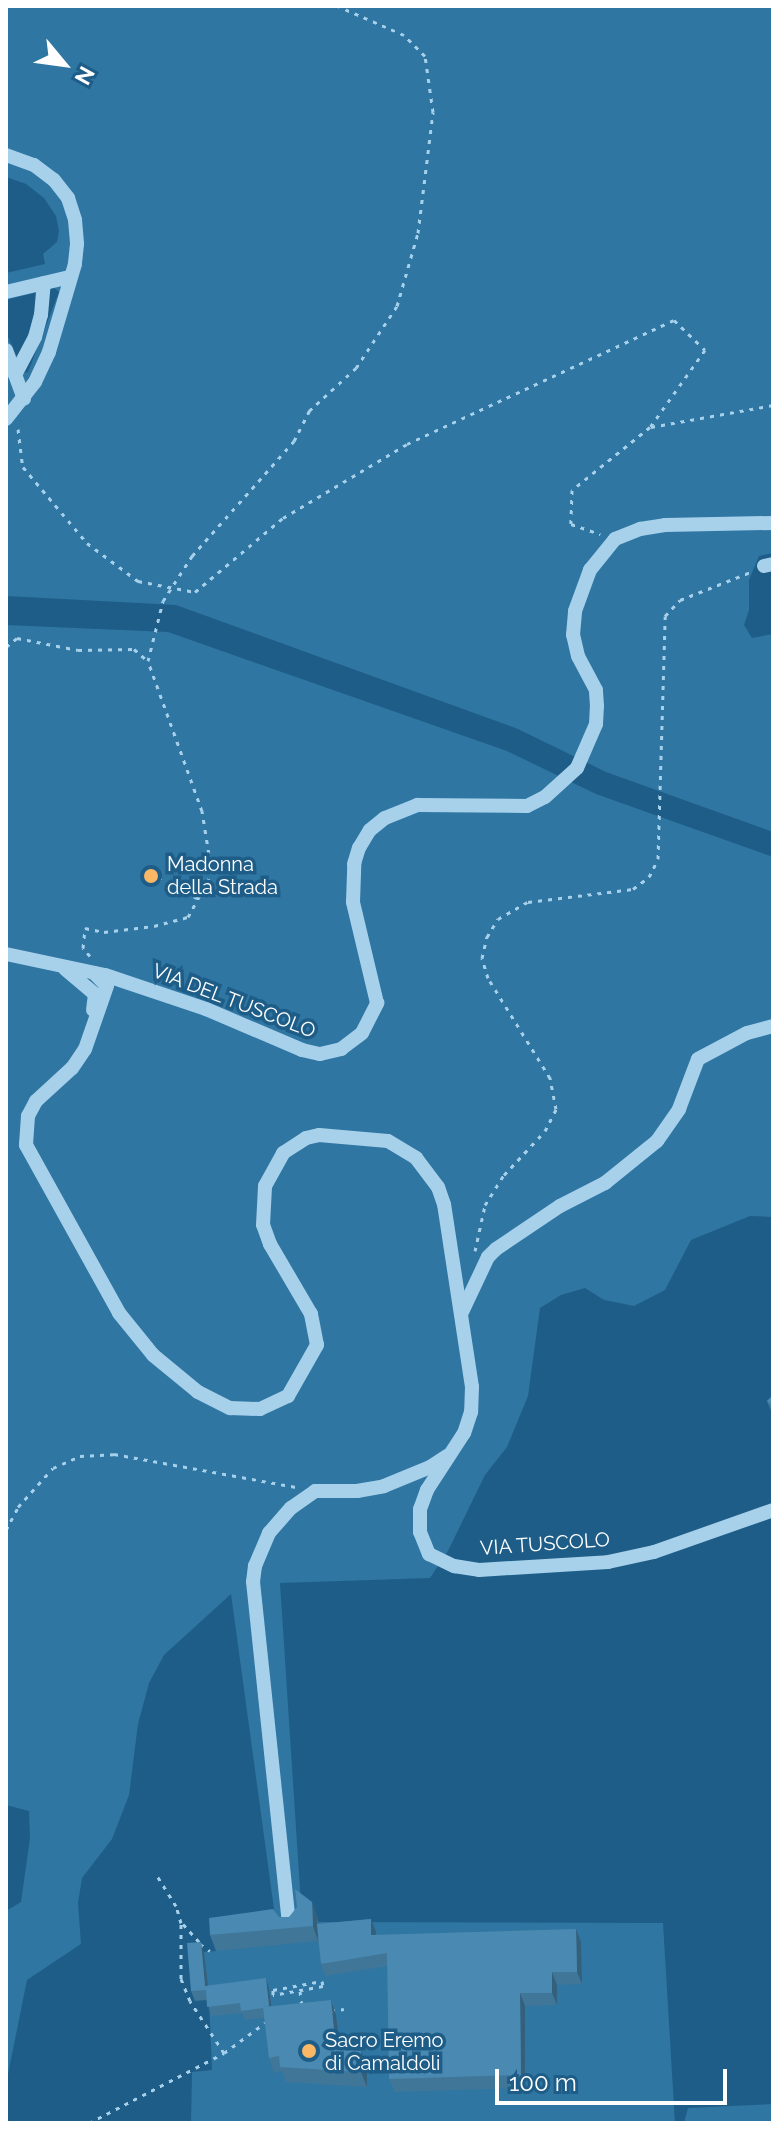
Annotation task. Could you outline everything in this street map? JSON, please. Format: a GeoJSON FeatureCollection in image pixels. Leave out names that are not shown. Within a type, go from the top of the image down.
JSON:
{"type":"FeatureCollection","features":[{"type":"Feature","properties":{"kind":"street"},"geometry":{"type":"LineString","coordinates":[[6,155],[34,165],[54,180],[68,198],[75,220],[77,244],[49,352],[15,409]]}},
{"type":"Feature","properties":{"kind":"street"},"geometry":{"type":"LineString","coordinates":[[6,292],[70,277]]}},
{"type":"Feature","properties":{"kind":"street"},"geometry":{"type":"LineString","coordinates":[[15,375],[35,337],[44,283]]}},
{"type":"Feature","properties":{"kind":"street"},"geometry":{"type":"LineString","coordinates":[[6,350],[15,375],[15,409]]}},
{"type":"Feature","properties":{"kind":"street"},"geometry":{"type":"LineString","coordinates":[[615,539],[626,533],[665,525],[773,523]]}},
{"type":"Feature","properties":{"kind":"street","name":"VIA DEL TUSCOLO"},"geometry":{"type":"LineString","coordinates":[[6,954],[130,983],[206,1009],[311,1053],[332,1052],[352,1042],[374,1013],[378,993],[356,925],[353,880],[359,848],[370,830],[399,810],[417,805],[527,806],[545,797],[577,768],[596,724],[597,706],[596,690],[578,656],[573,635],[575,611],[590,570],[615,539]]}},
{"type":"Feature","properties":{"kind":"street"},"geometry":{"type":"LineString","coordinates":[[59,965],[95,994],[91,1030]]}},
{"type":"Feature","properties":{"kind":"street"},"geometry":{"type":"LineString","coordinates":[[91,1030],[107,986],[99,974]]}},
{"type":"Feature","properties":{"kind":"street"},"geometry":{"type":"LineString","coordinates":[[91,1030],[107,1003],[130,983]]}},
{"type":"Feature","properties":{"kind":"street"},"geometry":{"type":"LineString","coordinates":[[462,1312],[488,1257],[496,1249],[560,1206],[605,1183],[657,1141],[679,1109],[698,1059],[747,1033],[773,1026]]}},
{"type":"Feature","properties":{"kind":"street","name":"VIA TUSCOLO"},"geometry":{"type":"LineString","coordinates":[[91,1030],[85,1049],[72,1068],[36,1101],[28,1116],[26,1145],[119,1313],[153,1355],[198,1392],[230,1408],[260,1409],[288,1396],[307,1369],[317,1345],[311,1314],[270,1244],[262,1204],[265,1186],[283,1153],[306,1138],[369,1137],[388,1141],[416,1158],[438,1187],[444,1204],[462,1312],[473,1400],[464,1433],[427,1490],[419,1516],[424,1546],[436,1558],[454,1566],[508,1569],[620,1560],[654,1552],[773,1510]]}},
{"type":"Feature","properties":{"kind":"street"},"geometry":{"type":"LineString","coordinates":[[289,1924],[253,1582],[255,1566],[269,1533],[291,1508],[315,1491],[357,1491],[411,1476],[447,1456],[464,1433]]}},
{"type":"Feature","properties":{"kind":"path"},"geometry":{"type":"LineString","coordinates":[[148,661],[163,601],[192,556],[294,441],[309,411],[356,368],[397,306],[418,233],[433,112],[425,56],[404,35],[338,6]]}},
{"type":"Feature","properties":{"kind":"path"},"geometry":{"type":"LineString","coordinates":[[15,409],[23,467],[87,543],[138,581],[195,592],[283,518],[407,444],[674,320],[705,350],[650,427],[572,490],[571,524],[615,539]]}},
{"type":"Feature","properties":{"kind":"path"},"geometry":{"type":"LineString","coordinates":[[650,427],[773,405]]}},
{"type":"Feature","properties":{"kind":"path"},"geometry":{"type":"LineString","coordinates":[[475,1256],[485,1205],[504,1175],[545,1131],[556,1109],[550,1078],[488,978],[482,958],[487,937],[498,919],[528,902],[633,889],[649,877],[658,859],[665,616],[680,600],[768,565]]}},
{"type":"Feature","properties":{"kind":"path"},"geometry":{"type":"LineString","coordinates":[[6,647],[17,638],[78,650],[134,649],[148,661],[202,811],[212,873],[188,917],[154,926],[104,932],[85,928],[83,948],[99,974]]}},
{"type":"Feature","properties":{"kind":"path"},"geometry":{"type":"LineString","coordinates":[[158,878],[198,899]]}},
{"type":"Feature","properties":{"kind":"path"},"geometry":{"type":"LineString","coordinates":[[6,1530],[18,1507],[53,1468],[80,1456],[114,1454],[315,1491]]}},
{"type":"Feature","properties":{"kind":"path"},"geometry":{"type":"LineString","coordinates":[[157,1876],[176,1906],[181,1923],[181,1979],[190,2001],[224,2053]]}},
{"type":"Feature","properties":{"kind":"path"},"geometry":{"type":"LineString","coordinates":[[181,1923],[210,1951]]}},
{"type":"Feature","properties":{"kind":"path"},"geometry":{"type":"LineString","coordinates":[[179,1956],[189,1944],[199,1942]]}},
{"type":"Feature","properties":{"kind":"path"},"geometry":{"type":"LineString","coordinates":[[322,1981],[323,1986],[299,1986],[273,1995],[273,1990],[322,1981]]}},
{"type":"Feature","properties":{"kind":"path"},"geometry":{"type":"LineString","coordinates":[[299,1986],[303,2014]]}},
{"type":"Feature","properties":{"kind":"path"},"geometry":{"type":"LineString","coordinates":[[330,2011],[344,2009]]}},
{"type":"Feature","properties":{"kind":"path"},"geometry":{"type":"LineString","coordinates":[[89,2123],[224,2053],[244,2041],[260,2023],[278,2018]]}},
{"type":"Feature","properties":{"kind":"shaded area"},"geometry":{"type":"Polygon","coordinates":[[[6,6],[773,6],[773,553],[759,556],[749,580],[749,610],[744,625],[752,638],[773,634],[773,832],[606,772],[518,729],[176,605],[6,596],[6,332],[24,373],[28,372],[59,292],[54,288],[6,300],[6,273],[45,264],[43,254],[57,242],[59,231],[56,216],[44,198],[26,184],[6,177],[6,6]]]}},
{"type":"Feature","properties":{"kind":"shaded area"},"geometry":{"type":"Polygon","coordinates":[[[6,625],[168,632],[507,751],[596,794],[773,857],[773,1217],[750,1216],[691,1240],[665,1290],[634,1306],[604,1300],[585,1288],[561,1295],[540,1308],[528,1396],[507,1447],[485,1475],[448,1551],[430,1578],[280,1583],[301,1904],[317,1917],[318,1922],[663,1923],[675,2123],[191,2123],[192,2072],[212,2070],[209,2000],[191,1953],[216,1951],[214,1933],[276,1924],[231,1594],[164,1655],[149,1683],[138,1724],[129,1795],[112,1839],[82,1878],[78,1903],[81,1944],[27,1980],[6,2084],[6,1911],[21,1902],[30,1838],[29,1811],[6,1805],[6,625]]]}},
{"type":"Feature","properties":{"kind":"shaded area"},"geometry":{"type":"Polygon","coordinates":[[[773,2104],[773,2123],[684,2123],[688,2108],[773,2104]]]}},
{"type":"Feature","properties":{"kind":"building"},"geometry":{"type":"Polygon","coordinates":[[[295,1889],[312,1902],[313,1926],[210,1935],[209,1918],[273,1909],[279,1917],[289,1917],[297,1907],[295,1889]]]}},
{"type":"Feature","properties":{"kind":"building"},"geometry":{"type":"Polygon","coordinates":[[[371,1919],[371,1935],[576,1929],[577,1972],[552,1972],[552,1993],[520,1993],[521,2075],[389,2079],[387,1953],[321,1964],[317,1924],[371,1919]]]}},
{"type":"Feature","properties":{"kind":"building"},"geometry":{"type":"Polygon","coordinates":[[[201,1942],[205,1986],[266,1978],[269,2006],[241,2011],[240,2003],[207,2007],[206,1990],[191,1991],[187,1943],[201,1942]]]}},
{"type":"Feature","properties":{"kind":"building"},"geometry":{"type":"Polygon","coordinates":[[[331,2000],[336,2050],[361,2051],[361,2072],[280,2067],[279,2056],[269,2058],[263,2007],[331,2000]]]}},
{"type":"Feature","properties":{"kind":"place","name":"Madonna della Strada"},"geometry":{"type":"Point","coordinates":[151,876]}},
{"type":"Feature","properties":{"kind":"place","name":"Sacro Eremo di Camaldoli"},"geometry":{"type":"Point","coordinates":[309,2051]}}]}
